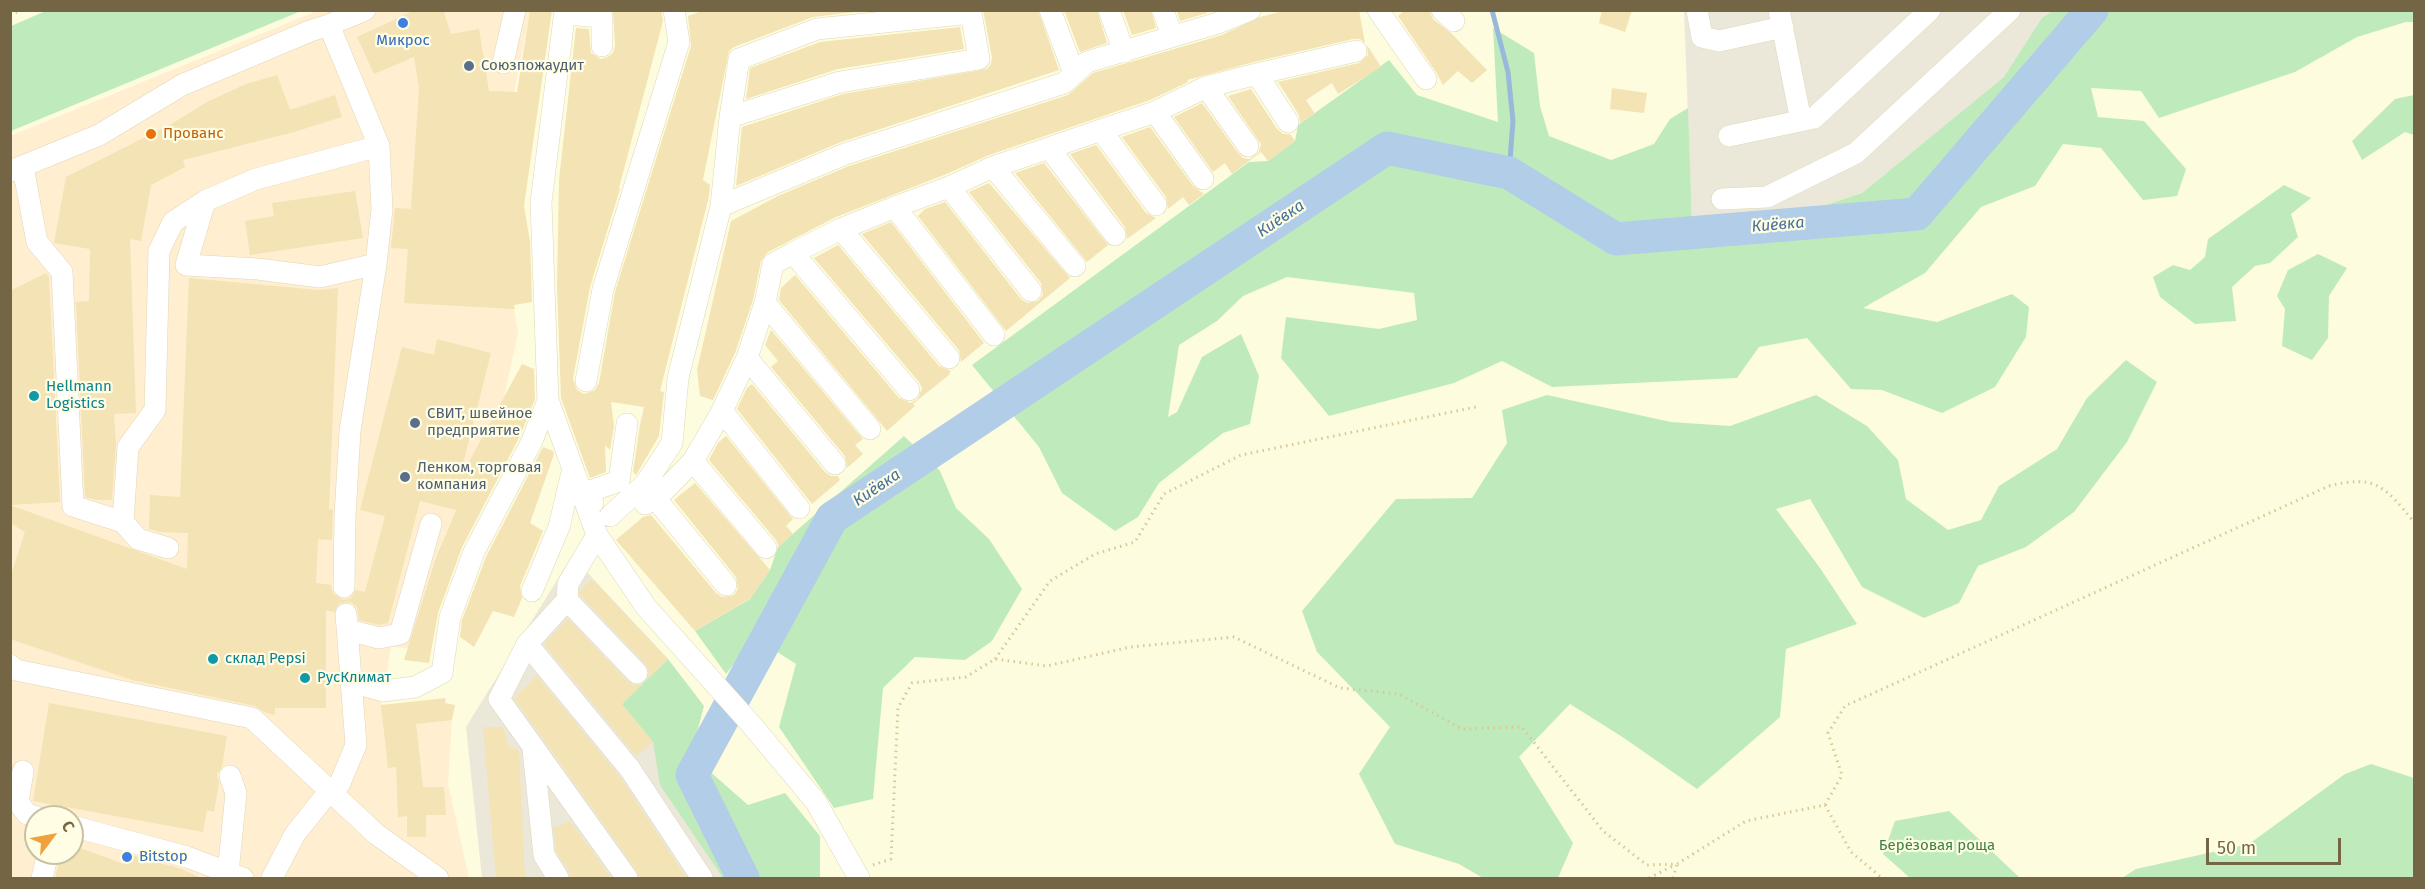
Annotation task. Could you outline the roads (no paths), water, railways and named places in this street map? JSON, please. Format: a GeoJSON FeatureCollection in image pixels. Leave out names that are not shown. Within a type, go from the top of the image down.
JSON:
{"type":"FeatureCollection","features":[{"type":"Feature","properties":{"kind":"street"},"geometry":{"type":"LineString","coordinates":[[168,548],[138,539],[123,522],[73,506],[62,273],[37,242],[17,169],[99,135],[182,85],[364,10]]}},
{"type":"Feature","properties":{"kind":"street"},"geometry":{"type":"LineString","coordinates":[[503,63],[515,10]]}},
{"type":"Feature","properties":{"kind":"street"},"geometry":{"type":"LineString","coordinates":[[586,381],[603,289],[679,42],[674,10]]}},
{"type":"Feature","properties":{"kind":"street"},"geometry":{"type":"LineString","coordinates":[[1050,10],[1074,72]]}},
{"type":"Feature","properties":{"kind":"street"},"geometry":{"type":"LineString","coordinates":[[1109,10],[1124,52]]}},
{"type":"Feature","properties":{"kind":"street"},"geometry":{"type":"LineString","coordinates":[[1163,10],[1172,36]]}},
{"type":"Feature","properties":{"kind":"street"},"geometry":{"type":"LineString","coordinates":[[721,206],[846,154],[1064,83],[1087,62],[1172,36],[1216,17],[1250,10]]}},
{"type":"Feature","properties":{"kind":"street"},"geometry":{"type":"LineString","coordinates":[[1378,10],[1426,79]]}},
{"type":"Feature","properties":{"kind":"street"},"geometry":{"type":"LineString","coordinates":[[1697,10],[1702,37],[1719,41],[1781,19],[1801,121]]}},
{"type":"Feature","properties":{"kind":"street"},"geometry":{"type":"LineString","coordinates":[[1729,136],[1814,118],[1930,10]]}},
{"type":"Feature","properties":{"kind":"street"},"geometry":{"type":"LineString","coordinates":[[1722,199],[1767,197],[1856,153],[2010,10]]}},
{"type":"Feature","properties":{"kind":"street"},"geometry":{"type":"LineString","coordinates":[[602,46],[602,17],[565,12],[541,202],[548,400],[597,535],[646,607],[750,723],[816,802],[857,875]]}},
{"type":"Feature","properties":{"kind":"street"},"geometry":{"type":"LineString","coordinates":[[610,516],[646,483],[672,443],[678,378],[721,206],[730,117],[739,59],[817,29],[971,13],[979,59],[840,82],[730,117]]}},
{"type":"Feature","properties":{"kind":"street"},"geometry":{"type":"LineString","coordinates":[[329,26],[378,146],[382,209],[376,264],[350,431],[344,587]]}},
{"type":"Feature","properties":{"kind":"street"},"geometry":{"type":"LineString","coordinates":[[610,516],[656,500],[693,461],[722,411],[747,358],[765,303],[773,264],[840,229],[949,187],[993,167],[1155,112],[1206,87],[1356,51]]}},
{"type":"Feature","properties":{"kind":"street"},"geometry":{"type":"LineString","coordinates":[[1257,74],[1288,122]]}},
{"type":"Feature","properties":{"kind":"street"},"geometry":{"type":"LineString","coordinates":[[1206,87],[1248,146]]}},
{"type":"Feature","properties":{"kind":"street"},"geometry":{"type":"LineString","coordinates":[[1155,112],[1203,179]]}},
{"type":"Feature","properties":{"kind":"street"},"geometry":{"type":"LineString","coordinates":[[1101,130],[1156,205]]}},
{"type":"Feature","properties":{"kind":"street"},"geometry":{"type":"LineString","coordinates":[[123,522],[128,447],[155,410],[159,251],[173,222],[206,201],[256,179],[378,146]]}},
{"type":"Feature","properties":{"kind":"street"},"geometry":{"type":"LineString","coordinates":[[1049,148],[1115,235]]}},
{"type":"Feature","properties":{"kind":"street"},"geometry":{"type":"LineString","coordinates":[[993,167],[1076,266]]}},
{"type":"Feature","properties":{"kind":"street"},"geometry":{"type":"LineString","coordinates":[[949,187],[1030,291]]}},
{"type":"Feature","properties":{"kind":"street"},"geometry":{"type":"LineString","coordinates":[[206,201],[186,265],[258,268],[320,277],[376,264]]}},
{"type":"Feature","properties":{"kind":"street"},"geometry":{"type":"LineString","coordinates":[[895,207],[994,334]]}},
{"type":"Feature","properties":{"kind":"street"},"geometry":{"type":"LineString","coordinates":[[840,229],[949,358]]}},
{"type":"Feature","properties":{"kind":"street"},"geometry":{"type":"LineString","coordinates":[[793,253],[909,390]]}},
{"type":"Feature","properties":{"kind":"street"},"geometry":{"type":"LineString","coordinates":[[765,303],[870,429]]}},
{"type":"Feature","properties":{"kind":"street"},"geometry":{"type":"LineString","coordinates":[[747,358],[835,464]]}},
{"type":"Feature","properties":{"kind":"street"},"geometry":{"type":"LineString","coordinates":[[351,682],[383,691],[415,687],[442,673],[450,617],[474,552],[532,441],[548,400]]}},
{"type":"Feature","properties":{"kind":"street"},"geometry":{"type":"LineString","coordinates":[[722,411],[799,508]]}},
{"type":"Feature","properties":{"kind":"street"},"geometry":{"type":"LineString","coordinates":[[582,494],[619,481],[627,424]]}},
{"type":"Feature","properties":{"kind":"street"},"geometry":{"type":"LineString","coordinates":[[693,461],[766,548]]}},
{"type":"Feature","properties":{"kind":"street"},"geometry":{"type":"LineString","coordinates":[[532,591],[559,527],[573,468]]}},
{"type":"Feature","properties":{"kind":"street"},"geometry":{"type":"LineString","coordinates":[[582,494],[610,516]]}},
{"type":"Feature","properties":{"kind":"street"},"geometry":{"type":"LineString","coordinates":[[656,500],[726,585]]}},
{"type":"Feature","properties":{"kind":"street"},"geometry":{"type":"LineString","coordinates":[[272,879],[295,834],[340,783],[356,745],[347,622],[378,638],[400,634],[431,524]]}},
{"type":"Feature","properties":{"kind":"street"},"geometry":{"type":"LineString","coordinates":[[597,535],[568,584],[567,600],[527,644],[499,699],[627,879]]}},
{"type":"Feature","properties":{"kind":"street"},"geometry":{"type":"LineString","coordinates":[[567,600],[637,673]]}},
{"type":"Feature","properties":{"kind":"street"},"geometry":{"type":"LineString","coordinates":[[527,644],[630,769],[702,879]]}},
{"type":"Feature","properties":{"kind":"street"},"geometry":{"type":"LineString","coordinates":[[10,665],[16,670],[252,718],[318,782],[332,790],[376,834],[438,879]]}},
{"type":"Feature","properties":{"kind":"street"},"geometry":{"type":"LineString","coordinates":[[533,748],[544,855],[558,879]]}},
{"type":"Feature","properties":{"kind":"street"},"geometry":{"type":"LineString","coordinates":[[23,771],[18,802],[24,810]]}},
{"type":"Feature","properties":{"kind":"street"},"geometry":{"type":"LineString","coordinates":[[84,829],[187,857],[236,876],[236,793],[230,776]]}},
{"type":"Feature","properties":{"kind":"waterway"},"geometry":{"type":"LineString","coordinates":[[1492,10],[1508,72],[1513,121],[1509,173]]}},
{"type":"Feature","properties":{"kind":"waterway","name":"Киёвка"},"geometry":{"type":"LineString","coordinates":[[743,878],[692,775],[832,518],[1387,148],[1509,173],[1616,239],[1917,214],[2092,10]]}},
{"type":"Feature","properties":{"kind":"place","name":"Микрос"},"geometry":{"type":"Point","coordinates":[403,23]}},
{"type":"Feature","properties":{"kind":"place","name":"Союзпожаудит"},"geometry":{"type":"Point","coordinates":[469,66]}},
{"type":"Feature","properties":{"kind":"place","name":"Прованс"},"geometry":{"type":"Point","coordinates":[151,134]}},
{"type":"Feature","properties":{"kind":"place","name":"Hellmann Logistics"},"geometry":{"type":"Point","coordinates":[34,396]}},
{"type":"Feature","properties":{"kind":"place","name":"СВИТ, швейное предприятие"},"geometry":{"type":"Point","coordinates":[415,423]}},
{"type":"Feature","properties":{"kind":"place","name":"Ленком, торговая компания"},"geometry":{"type":"Point","coordinates":[405,477]}},
{"type":"Feature","properties":{"kind":"place","name":"склад Pepsi"},"geometry":{"type":"Point","coordinates":[213,659]}},
{"type":"Feature","properties":{"kind":"place","name":"РусКлимат"},"geometry":{"type":"Point","coordinates":[305,678]}},
{"type":"Feature","properties":{"kind":"place","name":"Bitstop"},"geometry":{"type":"Point","coordinates":[127,857]}},
{"type":"Feature","properties":{"kind":"park label","name":"Берёзовая роща"},"geometry":{"type":"Point","coordinates":[1937,846]}}]}
